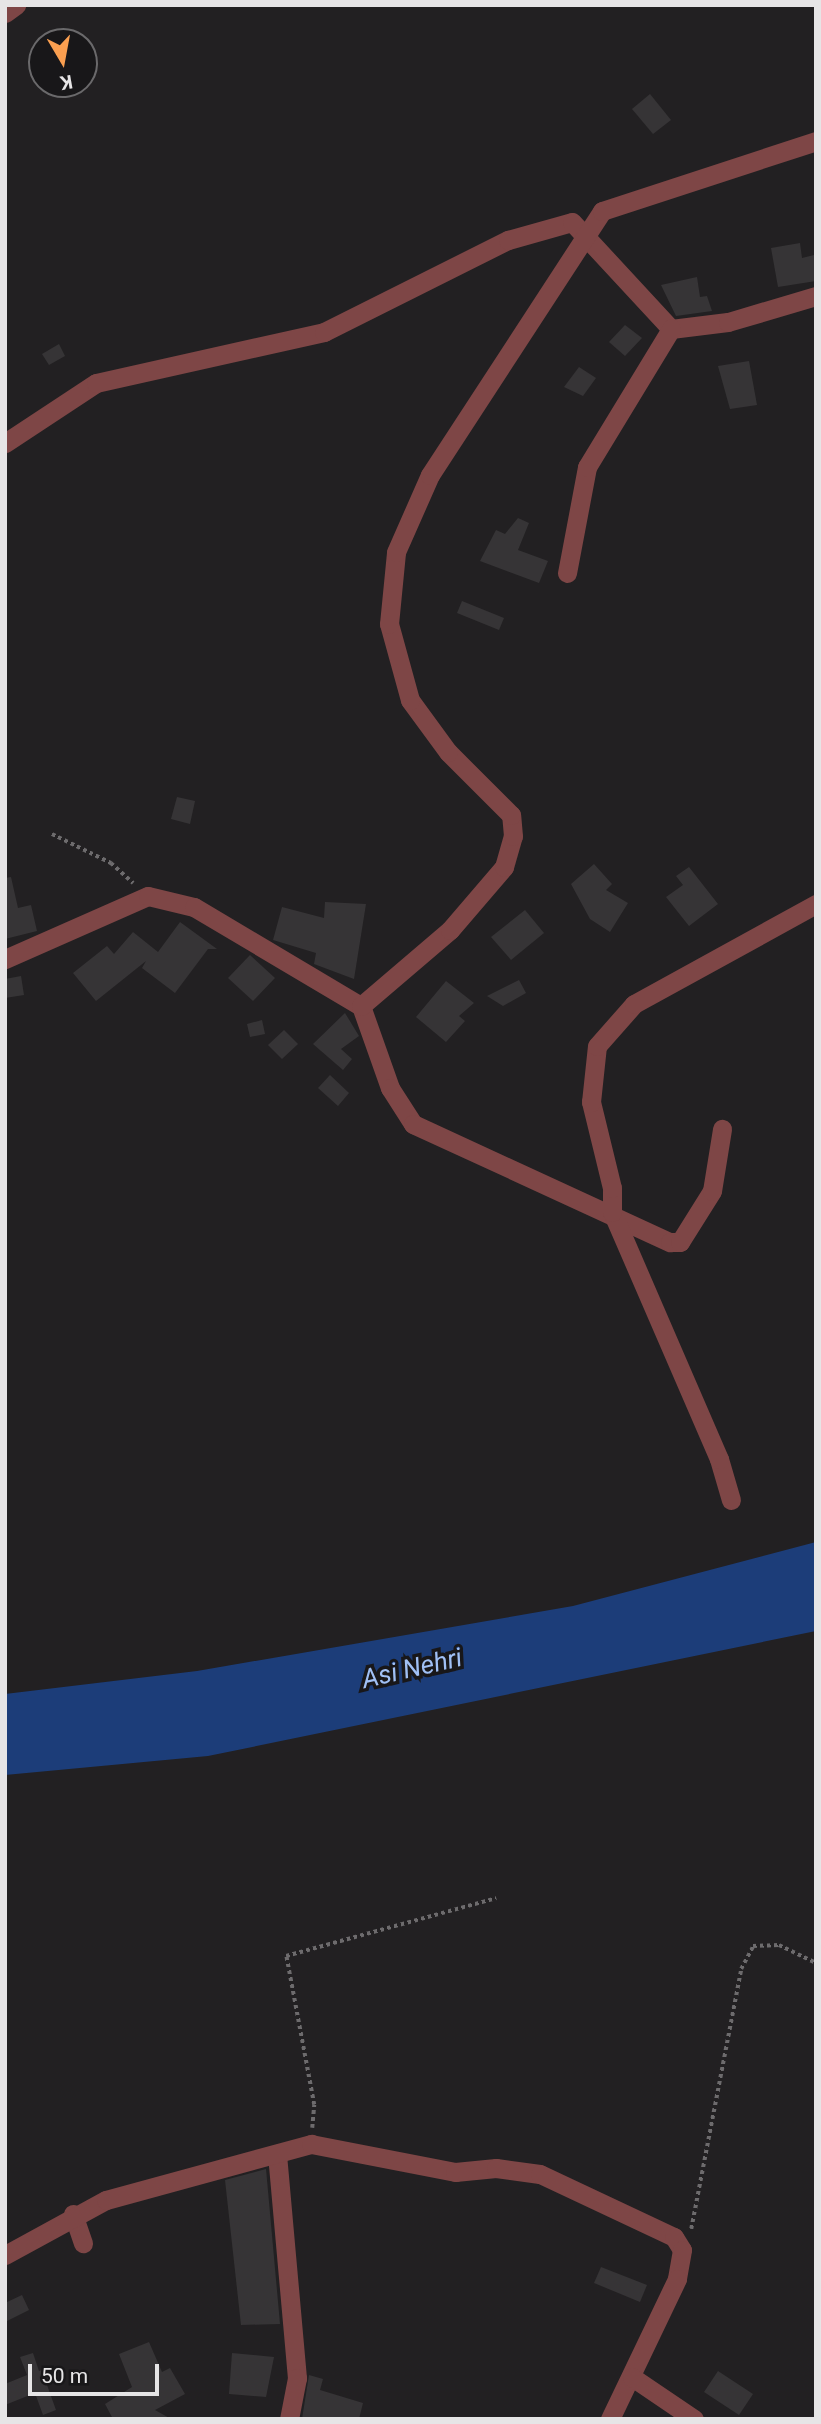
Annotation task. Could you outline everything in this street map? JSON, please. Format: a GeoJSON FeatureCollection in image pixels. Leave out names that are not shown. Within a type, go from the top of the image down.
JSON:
{"type":"FeatureCollection","features":[{"type":"Feature","properties":{"kind":"street"},"geometry":{"type":"LineString","coordinates":[[5,13],[16,5]]}},
{"type":"Feature","properties":{"kind":"street"},"geometry":{"type":"LineString","coordinates":[[362,1006],[450,930],[504,867],[510,846],[510,815],[448,752],[411,700],[389,624],[396,552],[430,475],[602,211],[816,141]]}},
{"type":"Feature","properties":{"kind":"street"},"geometry":{"type":"LineString","coordinates":[[5,443],[96,383],[324,332],[508,240],[572,222],[671,329]]}},
{"type":"Feature","properties":{"kind":"street"},"geometry":{"type":"LineString","coordinates":[[671,329],[728,322],[816,296]]}},
{"type":"Feature","properties":{"kind":"street"},"geometry":{"type":"LineString","coordinates":[[567,573],[587,467],[671,329]]}},
{"type":"Feature","properties":{"kind":"street"},"geometry":{"type":"LineString","coordinates":[[5,959],[148,896],[194,907],[237,928],[362,1006],[390,1088],[413,1124],[616,1223],[680,1242],[712,1191],[722,1129]]}},
{"type":"Feature","properties":{"kind":"street"},"geometry":{"type":"LineString","coordinates":[[731,1500],[719,1459],[616,1223],[591,1102],[603,1033],[634,1004],[816,904]]}},
{"type":"Feature","properties":{"kind":"street"},"geometry":{"type":"LineString","coordinates":[[5,2255],[73,2214],[161,2181],[311,2144],[455,2172],[496,2168],[540,2174],[674,2237],[682,2250],[677,2279],[610,2419]]}},
{"type":"Feature","properties":{"kind":"street"},"geometry":{"type":"LineString","coordinates":[[277,2154],[297,2378],[289,2419]]}},
{"type":"Feature","properties":{"kind":"street"},"geometry":{"type":"LineString","coordinates":[[73,2214],[83,2243]]}},
{"type":"Feature","properties":{"kind":"street"},"geometry":{"type":"LineString","coordinates":[[632,2377],[694,2419]]}},
{"type":"Feature","properties":{"kind":"path"},"geometry":{"type":"LineString","coordinates":[[52,834],[111,863],[148,896]]}},
{"type":"Feature","properties":{"kind":"path"},"geometry":{"type":"LineString","coordinates":[[311,2144],[314,2105],[286,1956],[496,1898]]}},
{"type":"Feature","properties":{"kind":"path"},"geometry":{"type":"LineString","coordinates":[[682,2250],[741,1969],[753,1946],[779,1945],[816,1963]]}},
{"type":"Feature","properties":{"kind":"water","name":"Asi Nehri"},"geometry":{"type":"Polygon","coordinates":[[[816,1542],[816,1631],[208,1756],[5,1775],[5,1694],[197,1671],[573,1606],[816,1542]]]}},
{"type":"Feature","properties":{"kind":"building"},"geometry":{"type":"Polygon","coordinates":[[[650,94],[671,120],[653,134],[632,109],[650,94]]]}},
{"type":"Feature","properties":{"kind":"building"},"geometry":{"type":"Polygon","coordinates":[[[800,243],[802,258],[814,255],[816,281],[778,287],[771,248],[800,243]]]}},
{"type":"Feature","properties":{"kind":"building"},"geometry":{"type":"Polygon","coordinates":[[[697,277],[700,297],[707,296],[712,311],[676,316],[661,285],[697,277]]]}},
{"type":"Feature","properties":{"kind":"building"},"geometry":{"type":"Polygon","coordinates":[[[625,325],[642,338],[625,356],[609,342],[625,325]]]}},
{"type":"Feature","properties":{"kind":"building"},"geometry":{"type":"Polygon","coordinates":[[[59,344],[65,356],[49,365],[42,354],[59,344]]]}},
{"type":"Feature","properties":{"kind":"building"},"geometry":{"type":"Polygon","coordinates":[[[749,361],[757,405],[730,409],[718,366],[749,361]]]}},
{"type":"Feature","properties":{"kind":"building"},"geometry":{"type":"Polygon","coordinates":[[[579,367],[596,378],[583,396],[564,387],[579,367]]]}},
{"type":"Feature","properties":{"kind":"building"},"geometry":{"type":"Polygon","coordinates":[[[518,518],[529,523],[518,550],[548,561],[539,583],[480,561],[496,530],[505,534],[518,518]]]}},
{"type":"Feature","properties":{"kind":"building"},"geometry":{"type":"Polygon","coordinates":[[[462,601],[504,618],[499,630],[457,613],[462,601]]]}},
{"type":"Feature","properties":{"kind":"building"},"geometry":{"type":"Polygon","coordinates":[[[177,797],[195,801],[190,824],[171,819],[177,797]]]}},
{"type":"Feature","properties":{"kind":"building"},"geometry":{"type":"Polygon","coordinates":[[[594,864],[612,884],[606,890],[628,903],[610,932],[590,919],[571,884],[594,864]]]}},
{"type":"Feature","properties":{"kind":"building"},"geometry":{"type":"Polygon","coordinates":[[[689,867],[718,904],[689,926],[666,897],[683,885],[676,876],[689,867]]]}},
{"type":"Feature","properties":{"kind":"building"},"geometry":{"type":"Polygon","coordinates":[[[11,877],[18,908],[31,905],[37,931],[5,939],[5,878],[11,877]]]}},
{"type":"Feature","properties":{"kind":"building"},"geometry":{"type":"Polygon","coordinates":[[[325,902],[366,904],[354,979],[314,964],[316,953],[273,940],[282,907],[324,918],[325,902]]]}},
{"type":"Feature","properties":{"kind":"building"},"geometry":{"type":"Polygon","coordinates":[[[525,910],[544,933],[511,960],[491,937],[525,910]]]}},
{"type":"Feature","properties":{"kind":"building"},"geometry":{"type":"Polygon","coordinates":[[[180,922],[217,949],[208,949],[175,993],[142,968],[146,961],[96,1001],[73,973],[107,946],[114,954],[133,932],[158,952],[180,922]]]}},
{"type":"Feature","properties":{"kind":"building"},"geometry":{"type":"Polygon","coordinates":[[[250,955],[275,978],[253,1001],[228,978],[250,955]]]}},
{"type":"Feature","properties":{"kind":"building"},"geometry":{"type":"Polygon","coordinates":[[[21,976],[24,995],[5,998],[5,979],[21,976]]]}},
{"type":"Feature","properties":{"kind":"building"},"geometry":{"type":"Polygon","coordinates":[[[519,980],[526,993],[503,1006],[487,996],[519,980]]]}},
{"type":"Feature","properties":{"kind":"building"},"geometry":{"type":"Polygon","coordinates":[[[446,981],[474,1003],[459,1016],[465,1021],[446,1042],[416,1017],[446,981]]]}},
{"type":"Feature","properties":{"kind":"building"},"geometry":{"type":"Polygon","coordinates":[[[345,1013],[359,1036],[341,1049],[352,1059],[343,1070],[313,1044],[345,1013]]]}},
{"type":"Feature","properties":{"kind":"building"},"geometry":{"type":"Polygon","coordinates":[[[262,1020],[265,1034],[250,1037],[247,1024],[262,1020]]]}},
{"type":"Feature","properties":{"kind":"building"},"geometry":{"type":"Polygon","coordinates":[[[284,1030],[298,1044],[282,1059],[268,1045],[284,1030]]]}},
{"type":"Feature","properties":{"kind":"building"},"geometry":{"type":"Polygon","coordinates":[[[330,1075],[349,1093],[338,1106],[318,1088],[330,1075]]]}},
{"type":"Feature","properties":{"kind":"building"},"geometry":{"type":"Polygon","coordinates":[[[266,2169],[280,2324],[241,2325],[225,2180],[266,2169]]]}},
{"type":"Feature","properties":{"kind":"building"},"geometry":{"type":"Polygon","coordinates":[[[601,2267],[647,2285],[640,2302],[594,2283],[601,2267]]]}},
{"type":"Feature","properties":{"kind":"building"},"geometry":{"type":"Polygon","coordinates":[[[22,2295],[29,2310],[5,2322],[5,2303],[22,2295]]]}},
{"type":"Feature","properties":{"kind":"building"},"geometry":{"type":"Polygon","coordinates":[[[149,2342],[162,2372],[170,2368],[185,2394],[155,2410],[171,2419],[113,2419],[105,2404],[132,2387],[119,2354],[149,2342]]]}},
{"type":"Feature","properties":{"kind":"building"},"geometry":{"type":"Polygon","coordinates":[[[33,2353],[39,2371],[50,2367],[55,2382],[47,2385],[56,2410],[43,2415],[35,2393],[5,2405],[5,2384],[27,2375],[20,2357],[33,2353]]]}},
{"type":"Feature","properties":{"kind":"building"},"geometry":{"type":"Polygon","coordinates":[[[232,2353],[274,2357],[266,2397],[229,2394],[232,2353]]]}},
{"type":"Feature","properties":{"kind":"building"},"geometry":{"type":"Polygon","coordinates":[[[718,2371],[753,2394],[739,2415],[704,2392],[718,2371]]]}},
{"type":"Feature","properties":{"kind":"building"},"geometry":{"type":"Polygon","coordinates":[[[309,2375],[323,2379],[320,2390],[363,2403],[359,2419],[302,2419],[309,2375]]]}}]}
